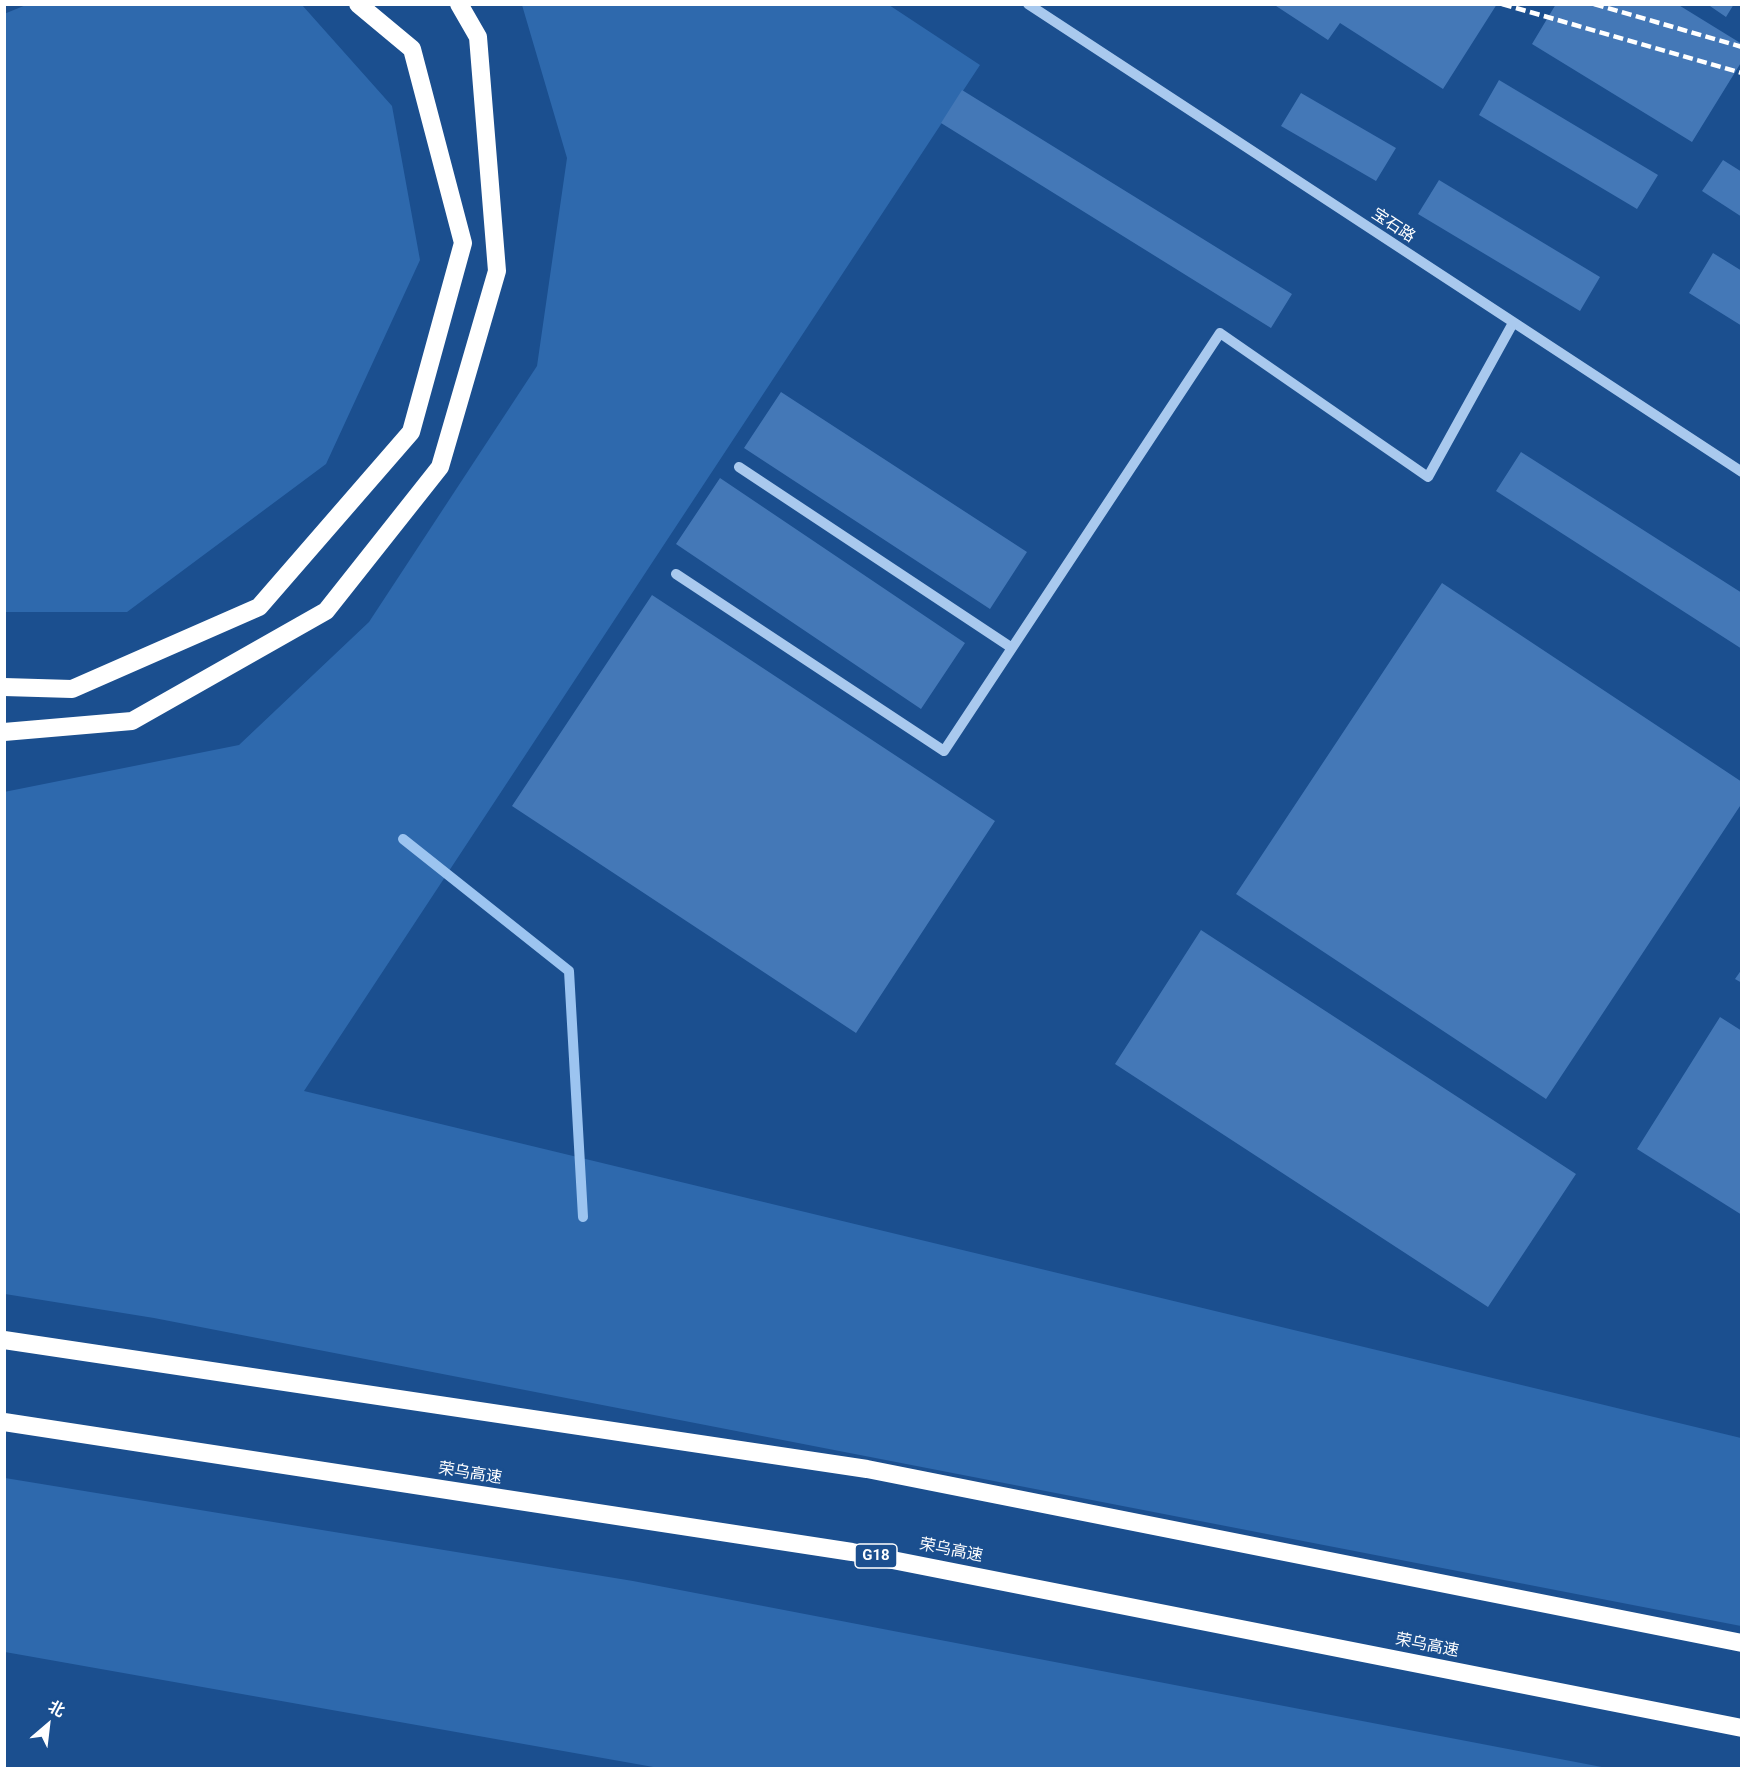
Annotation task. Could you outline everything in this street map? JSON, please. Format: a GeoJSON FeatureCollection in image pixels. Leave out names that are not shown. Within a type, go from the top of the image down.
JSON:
{"type":"FeatureCollection","features":[{"type":"Feature","properties":{"kind":"highway"},"geometry":{"type":"LineString","coordinates":[[4,687],[72,689],[259,607],[411,432],[463,243],[412,49],[358,4]]}},
{"type":"Feature","properties":{"kind":"highway"},"geometry":{"type":"LineString","coordinates":[[4,732],[132,721],[326,610],[440,467],[497,271],[478,37],[459,4]]}},
{"type":"Feature","properties":{"kind":"highway"},"geometry":{"type":"LineString","coordinates":[[4,1340],[867,1469],[1742,1643]]}},
{"type":"Feature","properties":{"kind":"highway","name":"荣乌高速"},"geometry":{"type":"LineString","coordinates":[[4,1422],[852,1552],[1742,1728]]}},
{"type":"Feature","properties":{"kind":"street","name":"宝石路"},"geometry":{"type":"LineString","coordinates":[[1028,4],[1742,472]]}},
{"type":"Feature","properties":{"kind":"street"},"geometry":{"type":"LineString","coordinates":[[676,574],[944,751],[1220,333],[1428,477],[1513,322]]}},
{"type":"Feature","properties":{"kind":"street"},"geometry":{"type":"LineString","coordinates":[[739,467],[1012,648]]}},
{"type":"Feature","properties":{"kind":"shaded area"},"geometry":{"type":"Polygon","coordinates":[[[26,5],[302,5],[392,106],[420,260],[326,464],[127,612],[5,612],[4,14],[26,5]]]}},
{"type":"Feature","properties":{"kind":"shaded area"},"geometry":{"type":"Polygon","coordinates":[[[522,5],[889,5],[980,65],[304,1091],[1741,1438],[1741,1626],[154,1318],[5,1294],[4,792],[239,745],[369,622],[537,366],[567,158],[522,5]]]}},
{"type":"Feature","properties":{"kind":"shaded area"},"geometry":{"type":"Polygon","coordinates":[[[5,1478],[633,1581],[1607,1768],[659,1768],[5,1652],[5,1478]]]}},
{"type":"Feature","properties":{"kind":"building"},"geometry":{"type":"Polygon","coordinates":[[[1273,4],[1497,4],[1443,89],[1340,23],[1328,40],[1273,4]]]}},
{"type":"Feature","properties":{"kind":"building"},"geometry":{"type":"Polygon","coordinates":[[[1556,4],[1677,4],[1742,44],[1742,61],[1692,142],[1532,44],[1556,4]]]}},
{"type":"Feature","properties":{"kind":"building"},"geometry":{"type":"Polygon","coordinates":[[[1707,4],[1734,4],[1726,17],[1707,4]]]}},
{"type":"Feature","properties":{"kind":"building"},"geometry":{"type":"Polygon","coordinates":[[[1499,80],[1658,175],[1637,209],[1479,115],[1499,80]]]}},
{"type":"Feature","properties":{"kind":"building"},"geometry":{"type":"Polygon","coordinates":[[[962,90],[1292,294],[1271,328],[941,123],[962,90]]]}},
{"type":"Feature","properties":{"kind":"building"},"geometry":{"type":"Polygon","coordinates":[[[1301,93],[1396,148],[1376,181],[1281,126],[1301,93]]]}},
{"type":"Feature","properties":{"kind":"building"},"geometry":{"type":"Polygon","coordinates":[[[1723,160],[1742,172],[1742,217],[1702,191],[1723,160]]]}},
{"type":"Feature","properties":{"kind":"building"},"geometry":{"type":"Polygon","coordinates":[[[1439,180],[1600,277],[1580,311],[1418,214],[1439,180]]]}},
{"type":"Feature","properties":{"kind":"building"},"geometry":{"type":"Polygon","coordinates":[[[1713,253],[1742,271],[1742,326],[1689,293],[1713,253]]]}},
{"type":"Feature","properties":{"kind":"building"},"geometry":{"type":"Polygon","coordinates":[[[781,392],[1027,552],[990,609],[744,448],[781,392]]]}},
{"type":"Feature","properties":{"kind":"building"},"geometry":{"type":"Polygon","coordinates":[[[1521,452],[1742,593],[1742,649],[1496,491],[1521,452]]]}},
{"type":"Feature","properties":{"kind":"building"},"geometry":{"type":"Polygon","coordinates":[[[720,478],[965,643],[921,709],[676,544],[720,478]]]}},
{"type":"Feature","properties":{"kind":"building"},"geometry":{"type":"Polygon","coordinates":[[[1442,583],[1742,782],[1742,803],[1546,1099],[1236,894],[1442,583]]]}},
{"type":"Feature","properties":{"kind":"building"},"geometry":{"type":"Polygon","coordinates":[[[652,595],[995,821],[856,1033],[512,806],[652,595]]]}},
{"type":"Feature","properties":{"kind":"building"},"geometry":{"type":"Polygon","coordinates":[[[1201,930],[1576,1174],[1488,1307],[1115,1064],[1201,930]]]}},
{"type":"Feature","properties":{"kind":"building"},"geometry":{"type":"Polygon","coordinates":[[[1742,969],[1742,983],[1735,979],[1742,969]]]}},
{"type":"Feature","properties":{"kind":"building"},"geometry":{"type":"Polygon","coordinates":[[[1720,1017],[1742,1031],[1742,1215],[1637,1149],[1720,1017]]]}},
{"type":"Feature","properties":{"kind":"waterway"},"geometry":{"type":"LineString","coordinates":[[403,839],[569,971],[583,1217]]}},
{"type":"Feature","properties":{"kind":"railway"},"geometry":{"type":"LineString","coordinates":[[1502,4],[1742,73]]}},
{"type":"Feature","properties":{"kind":"railway"},"geometry":{"type":"LineString","coordinates":[[1594,4],[1742,47]]}}]}
